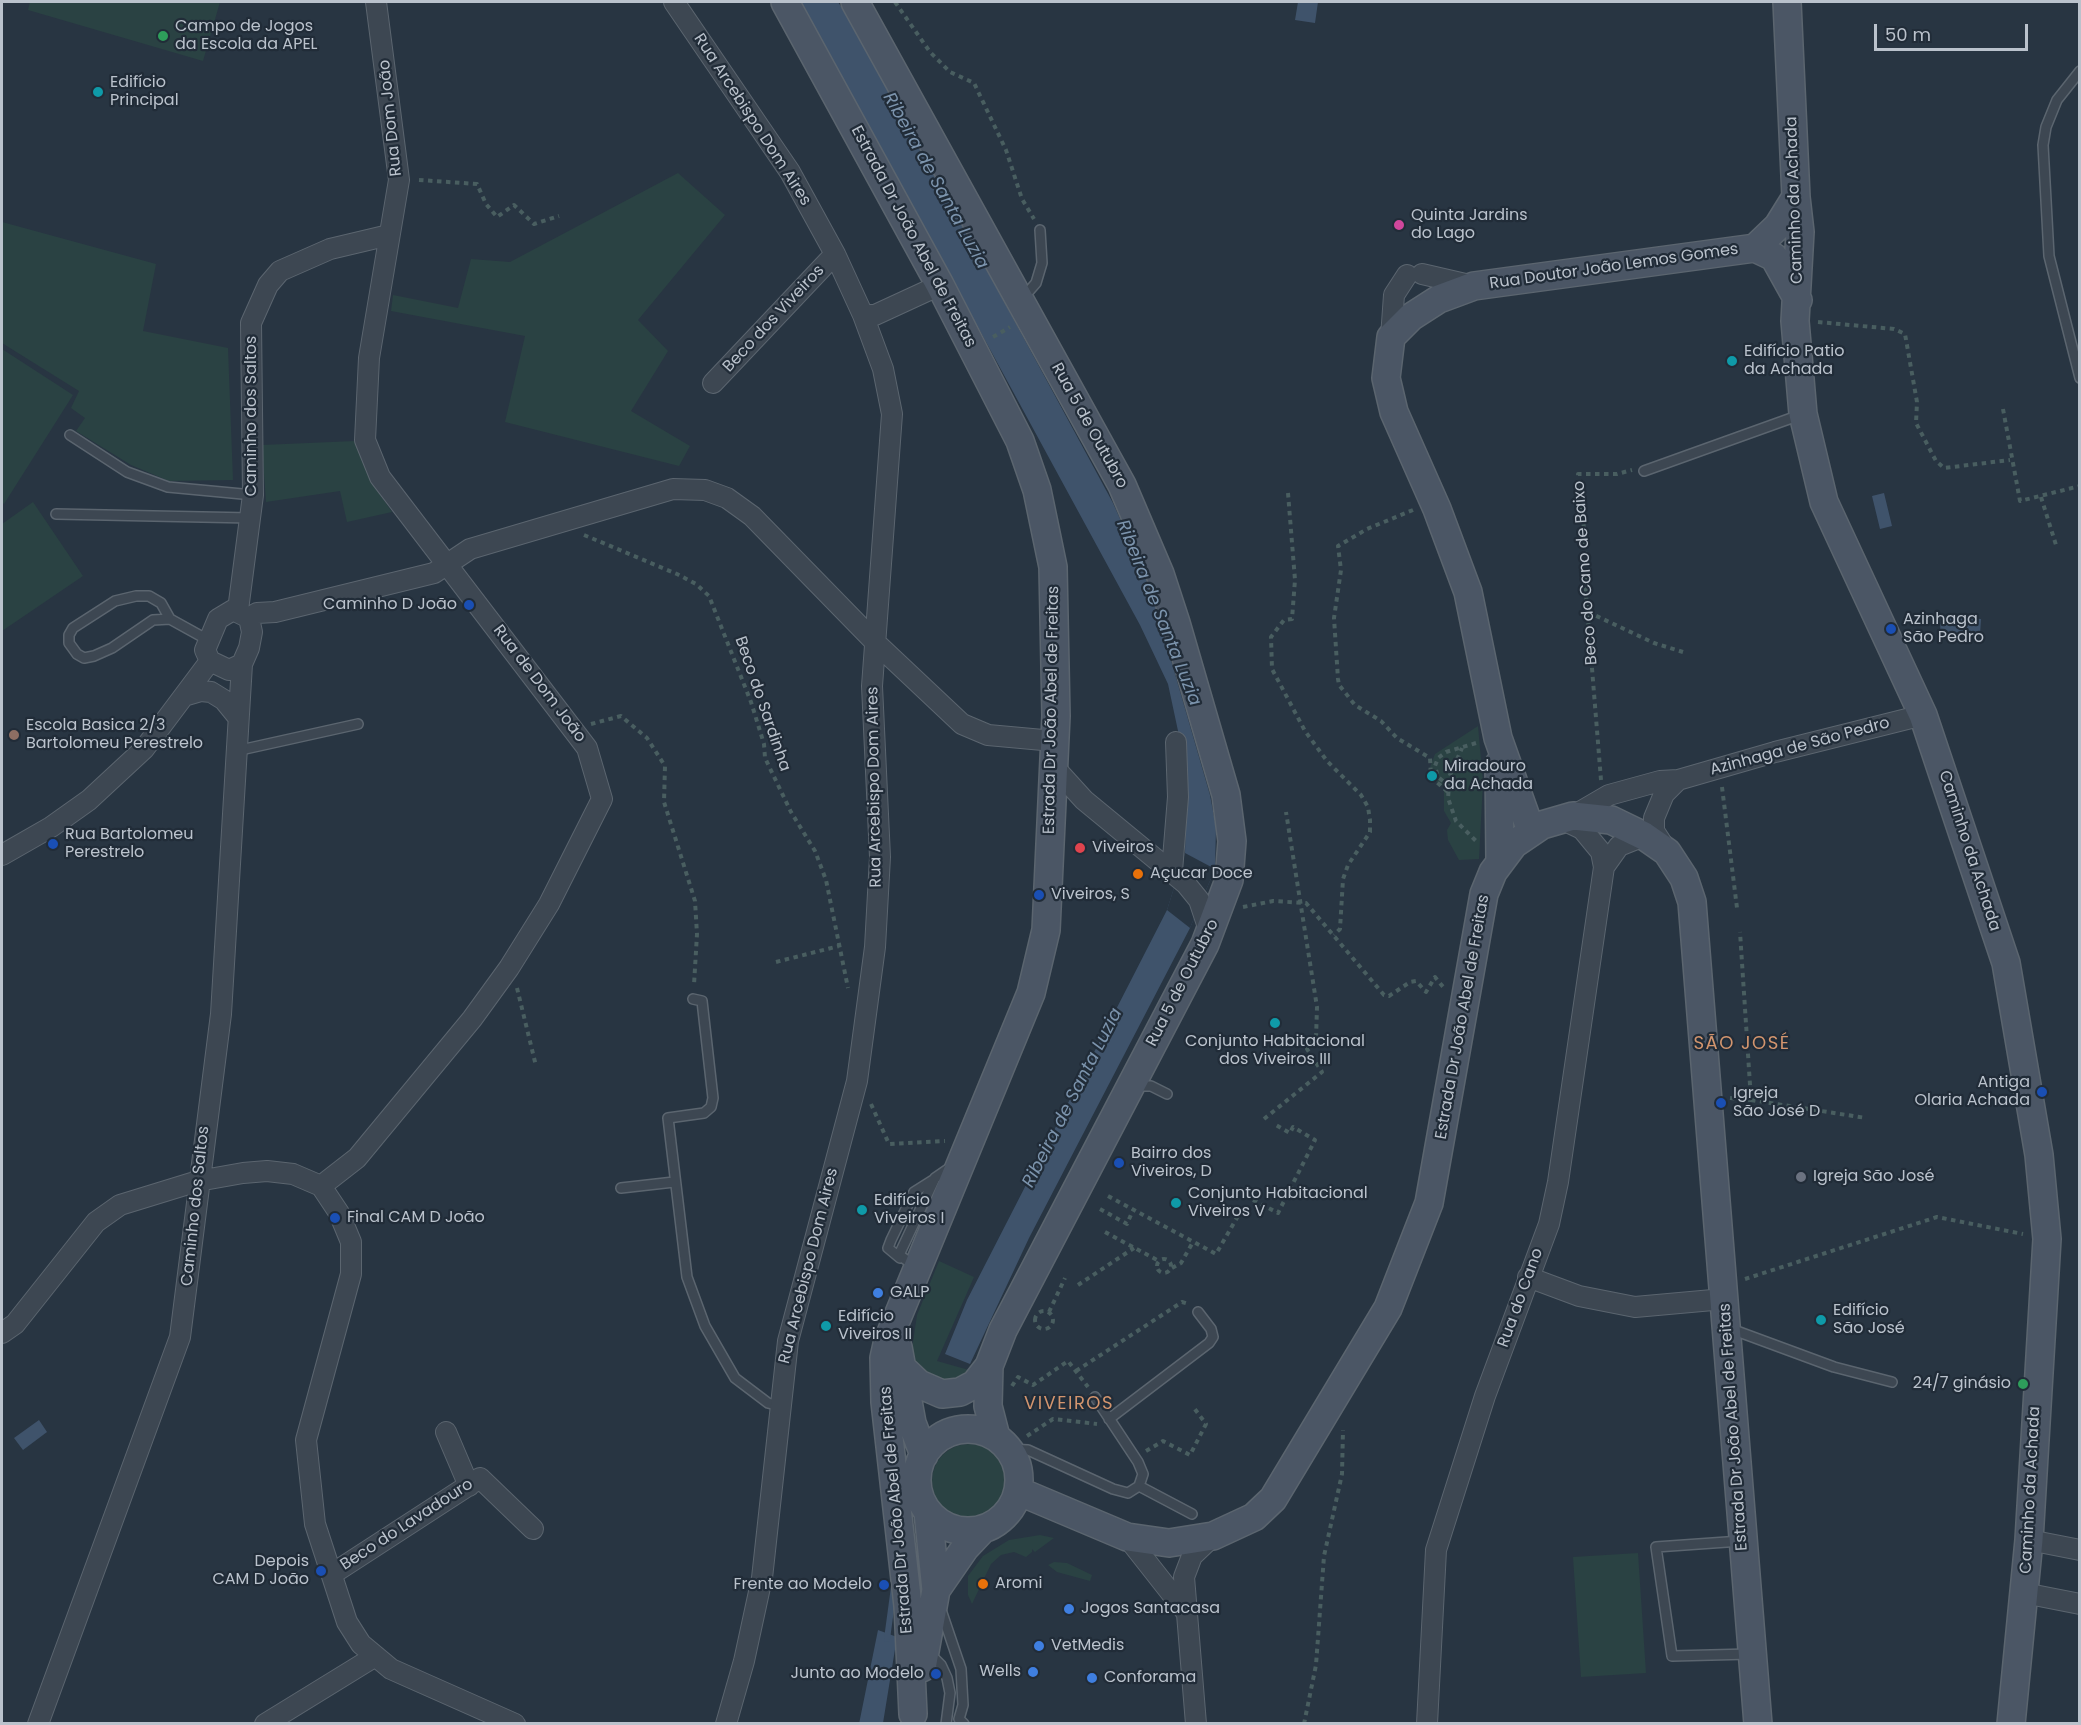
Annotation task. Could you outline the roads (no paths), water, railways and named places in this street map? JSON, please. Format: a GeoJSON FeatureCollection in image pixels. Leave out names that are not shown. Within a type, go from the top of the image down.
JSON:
{"type":"FeatureCollection","features":[{"type":"Feature","properties":{"kind":"street","name":"Rua Dom João"},"geometry":{"type":"LineString","coordinates":[[376,2],[395,134],[399,180],[389,235]]}},
{"type":"Feature","properties":{"kind":"street","name":"Rua Arcebispo Dom Aires"},"geometry":{"type":"LineString","coordinates":[[674,2],[790,172],[835,254],[864,315],[883,369],[892,414],[877,644],[872,686],[880,857],[875,947],[857,1081],[788,1341],[762,1578],[744,1661],[726,1724]]}},
{"type":"Feature","properties":{"kind":"street","name":"Estrada Dr João Abel de Freitas"},"geometry":{"type":"LineString","coordinates":[[785,2],[939,285],[1020,441],[1037,490],[1053,567],[1056,602],[1054,754],[1046,930],[1031,993],[962,1165],[910,1263],[898,1344],[912,1423],[924,1455]]}},
{"type":"Feature","properties":{"kind":"street","name":"Rua 5 de Outubro"},"geometry":{"type":"LineString","coordinates":[[855,2],[1122,485],[1161,574],[1226,795],[1232,842],[1229,880],[1210,933],[1003,1330],[988,1366],[988,1406],[1008,1442]]}},
{"type":"Feature","properties":{"kind":"street","name":"Caminho da Achada"},"geometry":{"type":"LineString","coordinates":[[1787,2],[1796,197],[1800,232],[1797,311],[1803,414],[1824,502],[1923,716],[2006,963],[2039,1155],[2047,1239],[2029,1540],[2011,1724]]}},
{"type":"Feature","properties":{"kind":"street","name":"Rua Doutor João Lemos Gomes"},"geometry":{"type":"LineString","coordinates":[[1755,248],[1778,226],[1796,197]]}},
{"type":"Feature","properties":{"kind":"street","name":"Caminho dos Saltos"},"geometry":{"type":"LineString","coordinates":[[244,614],[242,585],[253,495],[251,323],[268,285],[280,271],[330,249],[389,235]]}},
{"type":"Feature","properties":{"kind":"street","name":"Rua de Dom João"},"geometry":{"type":"LineString","coordinates":[[321,1186],[357,1158],[472,1019],[512,964],[549,904],[602,799],[586,748],[485,612],[380,477],[365,440],[369,358],[389,235]]}},
{"type":"Feature","properties":{"kind":"street","name":"Rua Doutor João Lemos Gomes"},"geometry":{"type":"LineString","coordinates":[[1391,337],[1411,317],[1439,299],[1474,286],[1755,248],[1774,257],[1797,311]]}},
{"type":"Feature","properties":{"kind":"street","name":"Beco dos Viveiros"},"geometry":{"type":"LineString","coordinates":[[713,383],[835,254]]}},
{"type":"Feature","properties":{"kind":"street","name":"Rua Doutor João Lemos Gomes"},"geometry":{"type":"LineString","coordinates":[[1474,286],[1415,275],[1394,295],[1386,378],[1394,412],[1437,508],[1468,592],[1490,740],[1491,854]]}},
{"type":"Feature","properties":{"kind":"street"},"geometry":{"type":"LineString","coordinates":[[864,315],[875,315],[939,285]]}},
{"type":"Feature","properties":{"kind":"street"},"geometry":{"type":"LineString","coordinates":[[244,614],[251,641],[242,664],[229,670],[210,661],[205,650],[208,640],[218,619],[225,613],[275,612],[434,573],[470,549],[673,489],[705,490],[727,498],[752,516],[877,644],[968,727],[1054,754],[1082,799],[1172,871],[1199,900],[1210,933]]}},
{"type":"Feature","properties":{"kind":"street"},"geometry":{"type":"LineString","coordinates":[[2,855],[51,827],[89,800],[144,749],[210,661]]}},
{"type":"Feature","properties":{"kind":"street","name":"Caminho dos Saltos"},"geometry":{"type":"LineString","coordinates":[[38,1724],[180,1337],[191,1265],[198,1181],[220,1014],[242,664]]}},
{"type":"Feature","properties":{"kind":"street"},"geometry":{"type":"LineString","coordinates":[[184,696],[201,691],[211,692],[224,700],[237,716]]}},
{"type":"Feature","properties":{"kind":"street","name":"Azinhaga de São Pedro"},"geometry":{"type":"LineString","coordinates":[[1567,818],[1603,798],[1660,781],[1678,780],[1923,716]]}},
{"type":"Feature","properties":{"kind":"street","name":"Rua Doutor João Lemos Gomes"},"geometry":{"type":"LineString","coordinates":[[1490,740],[1531,831]]}},
{"type":"Feature","properties":{"kind":"street"},"geometry":{"type":"LineString","coordinates":[[1172,871],[1178,797],[1176,742]]}},
{"type":"Feature","properties":{"kind":"street"},"geometry":{"type":"LineString","coordinates":[[1668,852],[1654,831],[1654,818],[1664,794],[1678,780]]}},
{"type":"Feature","properties":{"kind":"street"},"geometry":{"type":"LineString","coordinates":[[1052,819],[1062,807],[1082,799]]}},
{"type":"Feature","properties":{"kind":"street","name":"Estrada Dr João Abel de Freitas"},"geometry":{"type":"LineString","coordinates":[[1018,1491],[1136,1539],[1169,1543],[1213,1536],[1254,1517],[1273,1499],[1388,1308],[1429,1203],[1491,854],[1531,831],[1567,818],[1611,820],[1644,836],[1668,852],[1684,878],[1692,902],[1732,1289],[1726,1326],[1758,1724]]}},
{"type":"Feature","properties":{"kind":"street"},"geometry":{"type":"LineString","coordinates":[[1567,818],[1582,829],[1601,852],[1604,867]]}},
{"type":"Feature","properties":{"kind":"street"},"geometry":{"type":"LineString","coordinates":[[1604,867],[1623,843],[1644,836]]}},
{"type":"Feature","properties":{"kind":"street","name":"Rua do Cano"},"geometry":{"type":"LineString","coordinates":[[1427,1724],[1436,1550],[1485,1396],[1549,1224],[1558,1182],[1604,867]]}},
{"type":"Feature","properties":{"kind":"street"},"geometry":{"type":"LineString","coordinates":[[2,1332],[15,1324],[96,1222],[120,1205],[198,1181],[267,1171],[293,1174],[321,1186],[339,1213],[351,1242],[351,1274],[306,1440],[315,1524],[347,1622],[360,1644],[392,1669],[515,1724]]}},
{"type":"Feature","properties":{"kind":"street"},"geometry":{"type":"LineString","coordinates":[[1528,1276],[1579,1296],[1635,1307],[1732,1289]]}},
{"type":"Feature","properties":{"kind":"street","name":"Estrada Dr João Abel de Freitas"},"geometry":{"type":"LineString","coordinates":[[902,1310],[888,1340],[884,1358],[885,1402],[908,1606],[913,1719]]}},
{"type":"Feature","properties":{"kind":"street"},"geometry":{"type":"LineString","coordinates":[[900,1365],[919,1384],[942,1394],[960,1392],[975,1384],[988,1366]]}},
{"type":"Feature","properties":{"kind":"street"},"geometry":{"type":"LineString","coordinates":[[913,1719],[936,1591],[928,1512],[917,1484],[918,1469],[924,1455],[937,1439],[956,1431],[975,1430],[1008,1442],[1019,1476],[1018,1491],[1006,1515],[983,1529],[965,1548],[936,1591]]}},
{"type":"Feature","properties":{"kind":"street"},"geometry":{"type":"LineString","coordinates":[[446,1432],[469,1486]]}},
{"type":"Feature","properties":{"kind":"street","name":"Beco do Lavadouro"},"geometry":{"type":"LineString","coordinates":[[332,1574],[480,1478],[534,1529]]}},
{"type":"Feature","properties":{"kind":"street"},"geometry":{"type":"LineString","coordinates":[[928,1512],[942,1524],[959,1531],[983,1529]]}},
{"type":"Feature","properties":{"kind":"street"},"geometry":{"type":"LineString","coordinates":[[1196,1724],[1184,1577],[1192,1556],[1213,1536]]}},
{"type":"Feature","properties":{"kind":"street"},"geometry":{"type":"LineString","coordinates":[[1136,1539],[1187,1613]]}},
{"type":"Feature","properties":{"kind":"street"},"geometry":{"type":"LineString","coordinates":[[2029,1540],[2079,1550]]}},
{"type":"Feature","properties":{"kind":"street"},"geometry":{"type":"LineString","coordinates":[[2024,1593],[2079,1604]]}},
{"type":"Feature","properties":{"kind":"street"},"geometry":{"type":"LineString","coordinates":[[265,1724],[374,1657]]}},
{"type":"Feature","properties":{"kind":"lane"},"geometry":{"type":"LineString","coordinates":[[2079,71],[2057,100],[2046,127],[2043,146],[2049,256],[2079,378]]}},
{"type":"Feature","properties":{"kind":"lane"},"geometry":{"type":"LineString","coordinates":[[1029,291],[1036,283],[1042,263],[1040,230]]}},
{"type":"Feature","properties":{"kind":"lane"},"geometry":{"type":"LineString","coordinates":[[1644,471],[1803,414]]}},
{"type":"Feature","properties":{"kind":"lane"},"geometry":{"type":"LineString","coordinates":[[70,435],[127,472],[168,486],[253,495]]}},
{"type":"Feature","properties":{"kind":"lane"},"geometry":{"type":"LineString","coordinates":[[56,514],[250,518]]}},
{"type":"Feature","properties":{"kind":"lane"},"geometry":{"type":"LineString","coordinates":[[170,619],[153,620],[112,648],[94,656],[84,658],[77,654],[69,643],[69,634],[73,628],[115,601],[149,596],[161,603],[170,619],[208,640]]}},
{"type":"Feature","properties":{"kind":"lane"},"geometry":{"type":"LineString","coordinates":[[236,751],[358,724]]}},
{"type":"Feature","properties":{"kind":"lane"},"geometry":{"type":"LineString","coordinates":[[693,999],[702,1001],[713,1098],[711,1107],[704,1113],[668,1118],[687,1277],[705,1326],[735,1378],[768,1403],[780,1406]]}},
{"type":"Feature","properties":{"kind":"lane"},"geometry":{"type":"LineString","coordinates":[[1143,1086],[1151,1086],[1167,1094]]}},
{"type":"Feature","properties":{"kind":"lane"},"geometry":{"type":"LineString","coordinates":[[935,1178],[910,1263],[888,1248],[914,1192],[948,1168],[962,1165]]}},
{"type":"Feature","properties":{"kind":"lane"},"geometry":{"type":"LineString","coordinates":[[621,1188],[674,1182]]}},
{"type":"Feature","properties":{"kind":"lane"},"geometry":{"type":"LineString","coordinates":[[1109,1419],[1209,1343],[1213,1337],[1211,1329],[1198,1312]]}},
{"type":"Feature","properties":{"kind":"lane"},"geometry":{"type":"LineString","coordinates":[[1726,1326],[1834,1366],[1892,1382]]}},
{"type":"Feature","properties":{"kind":"lane"},"geometry":{"type":"LineString","coordinates":[[1008,1442],[1113,1489],[1128,1493],[1139,1486],[1143,1474],[1136,1458],[1095,1398]]}},
{"type":"Feature","properties":{"kind":"lane"},"geometry":{"type":"LineString","coordinates":[[1139,1486],[1192,1514]]}},
{"type":"Feature","properties":{"kind":"lane"},"geometry":{"type":"LineString","coordinates":[[1743,1540],[1656,1547],[1672,1656],[1753,1654]]}},
{"type":"Feature","properties":{"kind":"lane"},"geometry":{"type":"LineString","coordinates":[[936,1591],[961,1669],[963,1705],[959,1719],[964,1724]]}},
{"type":"Feature","properties":{"kind":"lane"},"geometry":{"type":"LineString","coordinates":[[925,1650],[942,1665],[947,1678],[950,1693],[946,1724]]}},
{"type":"Feature","properties":{"kind":"water"},"geometry":{"type":"Polygon","coordinates":[[[801,2],[838,2],[842,8],[883,78],[1113,503],[1149,584],[1210,795],[1216,827],[1215,869],[1190,928],[1029,1238],[970,1364],[945,1354],[967,1300],[1167,910],[1185,853],[1187,773],[1168,684],[1140,625],[801,2]]]}},
{"type":"Feature","properties":{"kind":"water"},"geometry":{"type":"Polygon","coordinates":[[[1298,2],[1318,2],[1315,23],[1295,20],[1298,2]]]}},
{"type":"Feature","properties":{"kind":"water"},"geometry":{"type":"Polygon","coordinates":[[[1884,493],[1892,526],[1880,529],[1872,496],[1884,493]]]}},
{"type":"Feature","properties":{"kind":"water"},"geometry":{"type":"Polygon","coordinates":[[[1941,616],[1981,619],[1980,635],[1940,632],[1941,616]]]}},
{"type":"Feature","properties":{"kind":"water"},"geometry":{"type":"Polygon","coordinates":[[[39,1420],[47,1432],[23,1450],[14,1438],[39,1420]]]}},
{"type":"Feature","properties":{"kind":"water"},"geometry":{"type":"Polygon","coordinates":[[[878,1630],[897,1637],[883,1723],[859,1724],[878,1630]]]}},
{"type":"Feature","properties":{"kind":"waterway","name":"Ribeira de Santa Luzia"},"geometry":{"type":"LineString","coordinates":[[887,1639],[894,1587]]}},
{"type":"Feature","properties":{"kind":"place","name":"Campo de Jogos da Escola da APEL"},"geometry":{"type":"Point","coordinates":[163,36]}},
{"type":"Feature","properties":{"kind":"place","name":"Edifício Principal"},"geometry":{"type":"Point","coordinates":[98,92]}},
{"type":"Feature","properties":{"kind":"place","name":"Quinta Jardins do Lago"},"geometry":{"type":"Point","coordinates":[1399,225]}},
{"type":"Feature","properties":{"kind":"place","name":"Edifício Patio da Achada"},"geometry":{"type":"Point","coordinates":[1732,361]}},
{"type":"Feature","properties":{"kind":"place","name":"Caminho D João"},"geometry":{"type":"Point","coordinates":[469,605]}},
{"type":"Feature","properties":{"kind":"place","name":"Azinhaga São Pedro"},"geometry":{"type":"Point","coordinates":[1891,629]}},
{"type":"Feature","properties":{"kind":"place","name":"Escola Basica 2/3 Bartolomeu Perestrelo"},"geometry":{"type":"Point","coordinates":[14,735]}},
{"type":"Feature","properties":{"kind":"place","name":"Miradouro da Achada"},"geometry":{"type":"Point","coordinates":[1432,776]}},
{"type":"Feature","properties":{"kind":"place","name":"Rua Bartolomeu Perestrelo"},"geometry":{"type":"Point","coordinates":[53,844]}},
{"type":"Feature","properties":{"kind":"place","name":"Viveiros"},"geometry":{"type":"Point","coordinates":[1080,848]}},
{"type":"Feature","properties":{"kind":"place","name":"Açucar Doce"},"geometry":{"type":"Point","coordinates":[1138,874]}},
{"type":"Feature","properties":{"kind":"place","name":"Viveiros, S"},"geometry":{"type":"Point","coordinates":[1039,895]}},
{"type":"Feature","properties":{"kind":"place","name":"Conjunto Habitacional dos Viveiros III"},"geometry":{"type":"Point","coordinates":[1275,1023]}},
{"type":"Feature","properties":{"kind":"place","name":"Antiga Olaria Achada"},"geometry":{"type":"Point","coordinates":[2042,1092]}},
{"type":"Feature","properties":{"kind":"place","name":"Igreja São José D"},"geometry":{"type":"Point","coordinates":[1721,1103]}},
{"type":"Feature","properties":{"kind":"place","name":"Bairro dos Viveiros, D"},"geometry":{"type":"Point","coordinates":[1119,1163]}},
{"type":"Feature","properties":{"kind":"place","name":"Igreja São José"},"geometry":{"type":"Point","coordinates":[1801,1177]}},
{"type":"Feature","properties":{"kind":"place","name":"Conjunto Habitacional Viveiros V"},"geometry":{"type":"Point","coordinates":[1176,1203]}},
{"type":"Feature","properties":{"kind":"place","name":"Edifício Viveiros I"},"geometry":{"type":"Point","coordinates":[862,1210]}},
{"type":"Feature","properties":{"kind":"place","name":"Final CAM D João"},"geometry":{"type":"Point","coordinates":[335,1218]}},
{"type":"Feature","properties":{"kind":"place","name":"GALP"},"geometry":{"type":"Point","coordinates":[878,1293]}},
{"type":"Feature","properties":{"kind":"place","name":"Edifício São José"},"geometry":{"type":"Point","coordinates":[1821,1320]}},
{"type":"Feature","properties":{"kind":"place","name":"Edifício Viveiros II"},"geometry":{"type":"Point","coordinates":[826,1326]}},
{"type":"Feature","properties":{"kind":"place","name":"24/7 ginásio"},"geometry":{"type":"Point","coordinates":[2023,1384]}},
{"type":"Feature","properties":{"kind":"place","name":"Depois CAM D João"},"geometry":{"type":"Point","coordinates":[321,1571]}},
{"type":"Feature","properties":{"kind":"place","name":"Aromi"},"geometry":{"type":"Point","coordinates":[983,1584]}},
{"type":"Feature","properties":{"kind":"place","name":"Frente ao Modelo"},"geometry":{"type":"Point","coordinates":[884,1585]}},
{"type":"Feature","properties":{"kind":"place","name":"Jogos Santacasa"},"geometry":{"type":"Point","coordinates":[1069,1609]}},
{"type":"Feature","properties":{"kind":"place","name":"VetMedis"},"geometry":{"type":"Point","coordinates":[1039,1646]}},
{"type":"Feature","properties":{"kind":"place","name":"Wells"},"geometry":{"type":"Point","coordinates":[1033,1672]}},
{"type":"Feature","properties":{"kind":"place","name":"Junto ao Modelo"},"geometry":{"type":"Point","coordinates":[936,1674]}},
{"type":"Feature","properties":{"kind":"place","name":"Conforama"},"geometry":{"type":"Point","coordinates":[1092,1678]}},
{"type":"Feature","properties":{"kind":"district","name":"SÃO JOSÉ"},"geometry":{"type":"Point","coordinates":[1742,1044]}},
{"type":"Feature","properties":{"kind":"district","name":"VIVEIROS"},"geometry":{"type":"Point","coordinates":[1069,1404]}}]}
